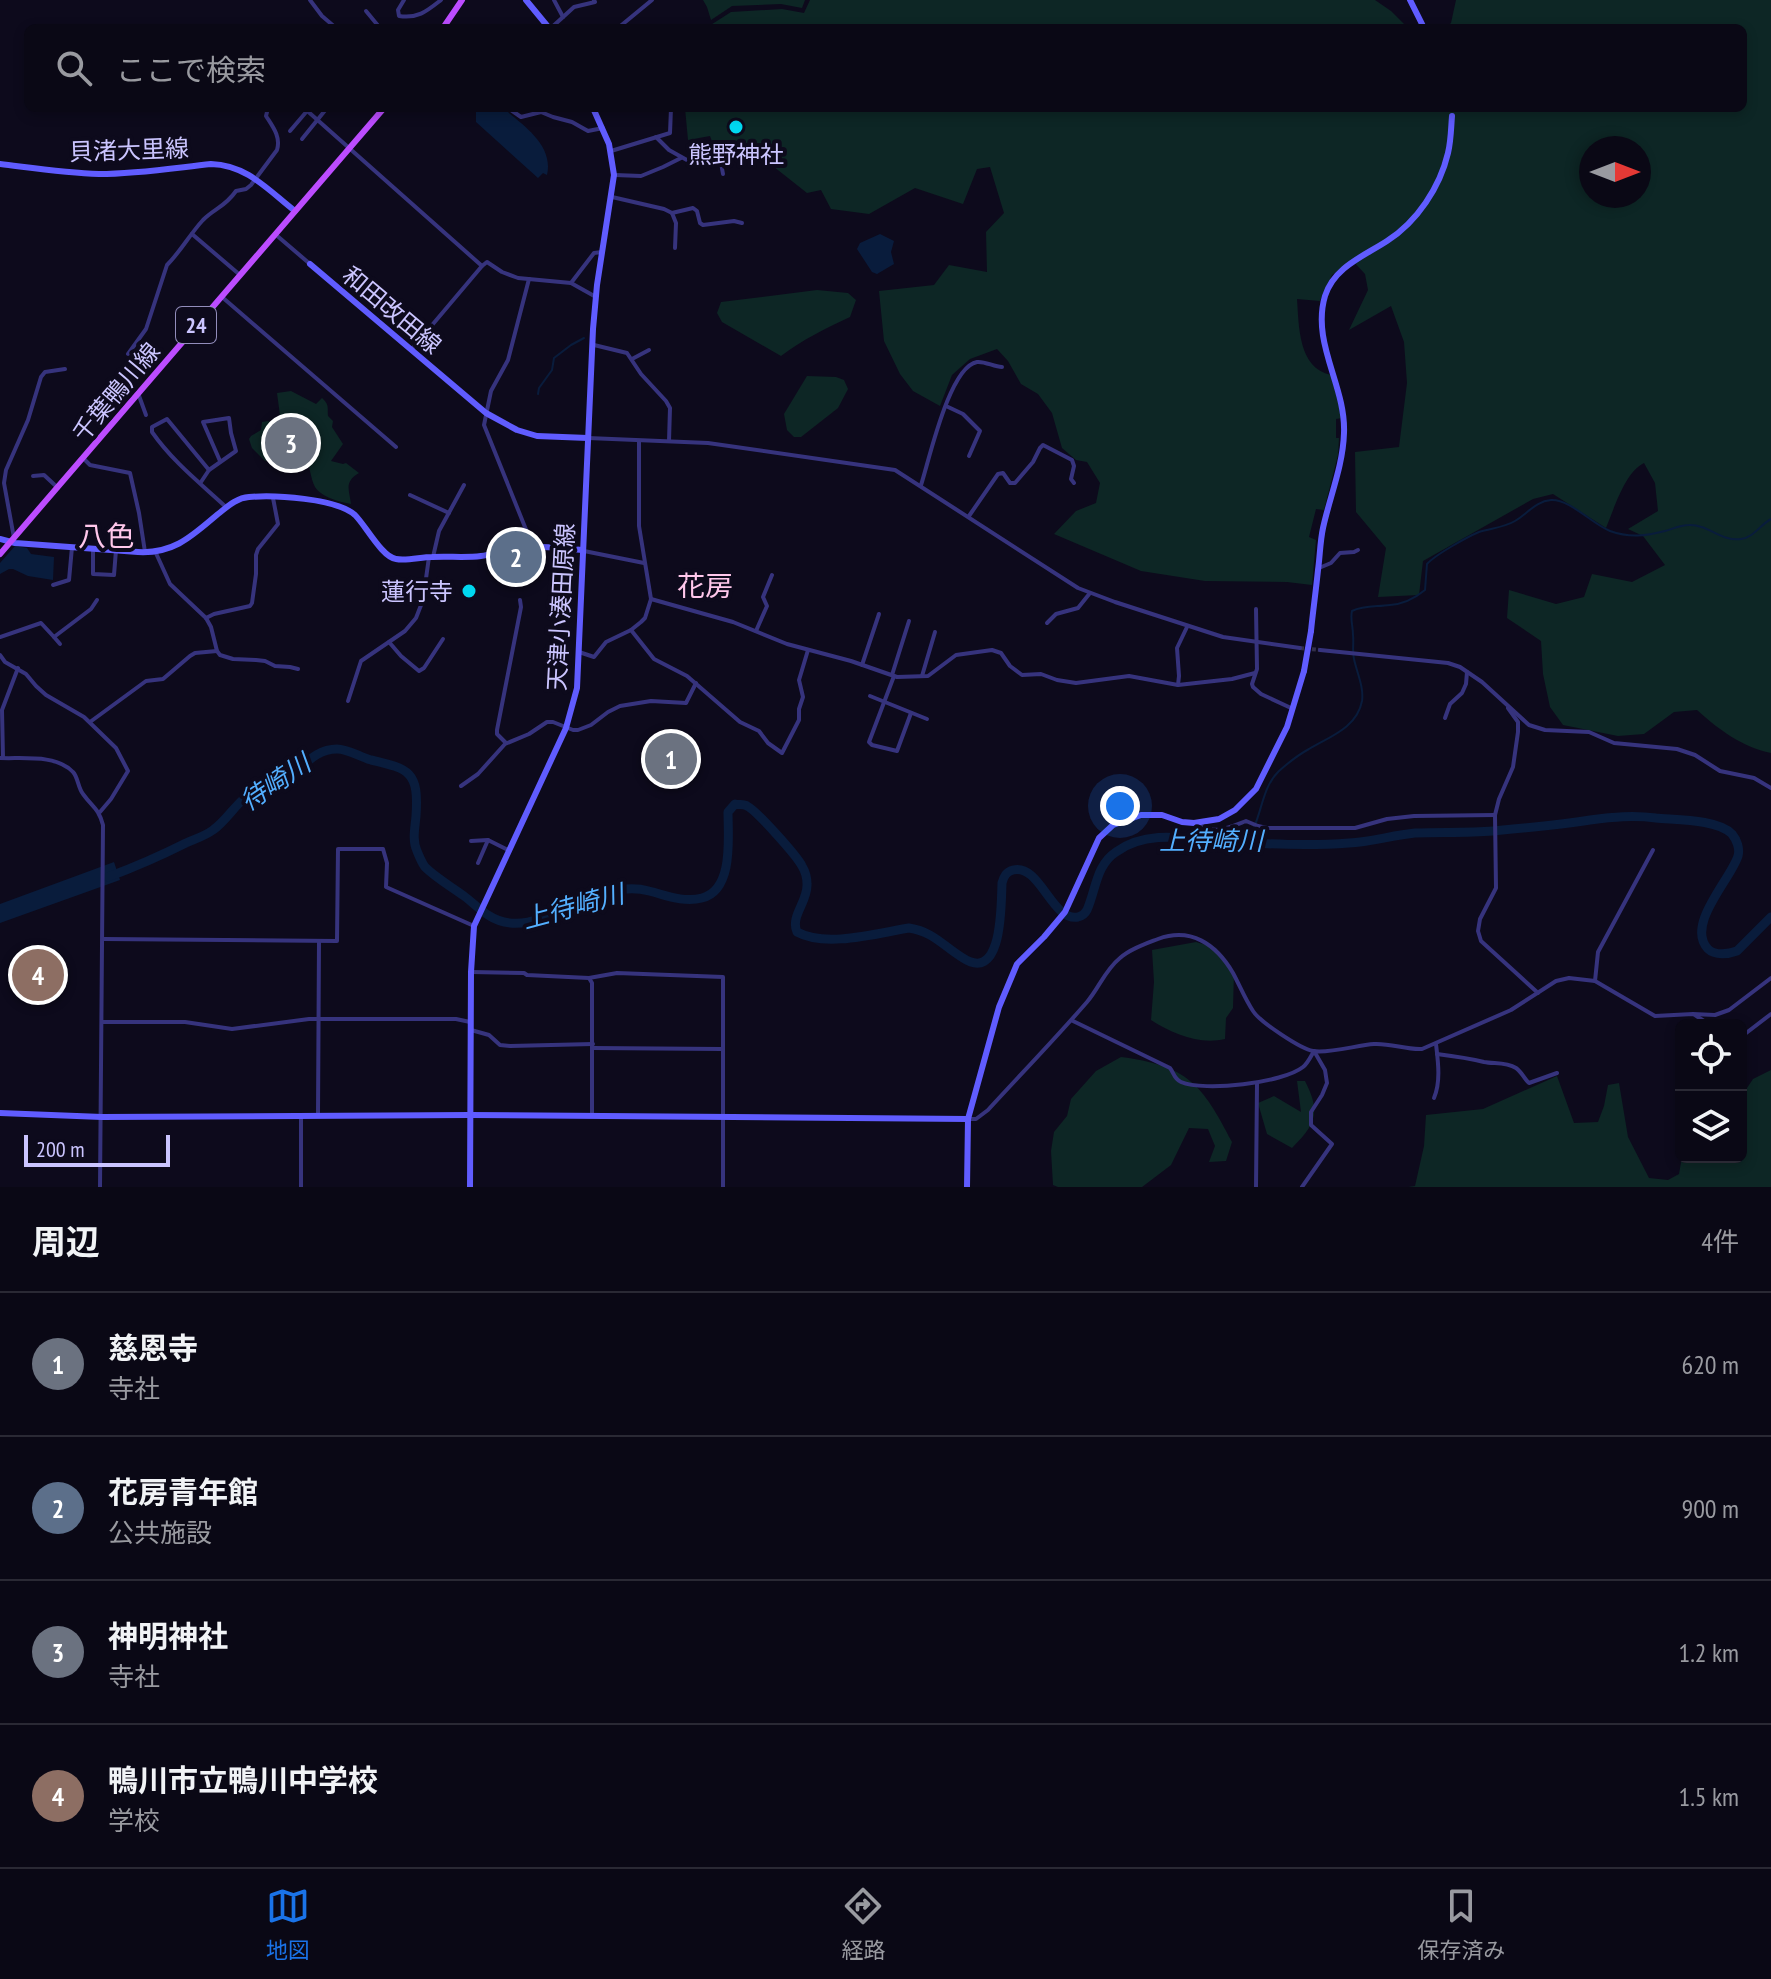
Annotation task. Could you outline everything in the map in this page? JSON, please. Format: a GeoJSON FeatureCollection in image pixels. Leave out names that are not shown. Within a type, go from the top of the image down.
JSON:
{"type":"FeatureCollection","features":[{"type":"Feature","properties":{"kind":"main road"},"geometry":{"type":"LineString","coordinates":[[446,24],[461,0]]}},
{"type":"Feature","properties":{"kind":"main road","name":"千葉鴨川線"},"geometry":{"type":"LineString","coordinates":[[0,554],[380,112]]}},
{"type":"Feature","properties":{"kind":"street"},"geometry":{"type":"LineString","coordinates":[[310,0],[331,24]]}},
{"type":"Feature","properties":{"kind":"street"},"geometry":{"type":"LineString","coordinates":[[404,0],[398,10],[399,16],[404,17],[423,15],[441,0]]}},
{"type":"Feature","properties":{"kind":"street"},"geometry":{"type":"LineString","coordinates":[[526,0],[547,24]]}},
{"type":"Feature","properties":{"kind":"street"},"geometry":{"type":"LineString","coordinates":[[554,0],[563,17]]}},
{"type":"Feature","properties":{"kind":"street"},"geometry":{"type":"LineString","coordinates":[[572,0],[574,7]]}},
{"type":"Feature","properties":{"kind":"street"},"geometry":{"type":"LineString","coordinates":[[555,24],[574,7],[594,0]]}},
{"type":"Feature","properties":{"kind":"street"},"geometry":{"type":"LineString","coordinates":[[623,24],[652,0]]}},
{"type":"Feature","properties":{"kind":"street"},"geometry":{"type":"LineString","coordinates":[[1410,0],[1422,24]]}},
{"type":"Feature","properties":{"kind":"street"},"geometry":{"type":"LineString","coordinates":[[366,11],[377,24]]}},
{"type":"Feature","properties":{"kind":"street"},"geometry":{"type":"LineString","coordinates":[[128,354],[146,329],[167,265],[208,215],[226,205],[236,191],[246,189],[274,155],[278,145],[276,131],[266,116],[267,112]]}},
{"type":"Feature","properties":{"kind":"street"},"geometry":{"type":"LineString","coordinates":[[290,131],[304,112]]}},
{"type":"Feature","properties":{"kind":"street"},"geometry":{"type":"LineString","coordinates":[[308,112],[482,266]]}},
{"type":"Feature","properties":{"kind":"street"},"geometry":{"type":"LineString","coordinates":[[302,139],[324,112]]}},
{"type":"Feature","properties":{"kind":"street"},"geometry":{"type":"LineString","coordinates":[[514,112],[521,117],[538,112]]}},
{"type":"Feature","properties":{"kind":"street"},"geometry":{"type":"LineString","coordinates":[[549,112],[588,131],[603,128]]}},
{"type":"Feature","properties":{"kind":"street","name":"天津小湊田原線"},"geometry":{"type":"LineString","coordinates":[[470,1187],[474,926],[566,728],[576,695],[592,344],[614,175],[611,151],[595,112]]}},
{"type":"Feature","properties":{"kind":"street"},"geometry":{"type":"LineString","coordinates":[[611,151],[670,133],[671,112]]}},
{"type":"Feature","properties":{"kind":"street"},"geometry":{"type":"LineString","coordinates":[[967,1187],[968,1119],[999,1007],[1017,964],[1065,912],[1099,838],[1113,825],[1141,815],[1162,815],[1194,823],[1219,819],[1235,810],[1256,789],[1294,709],[1311,631],[1323,528],[1341,464],[1344,433],[1341,396],[1322,331],[1326,293],[1346,266],[1389,240],[1421,209],[1438,182],[1448,152],[1452,116]]}},
{"type":"Feature","properties":{"kind":"street"},"geometry":{"type":"LineString","coordinates":[[656,137],[681,158],[694,164],[717,160],[721,163],[723,174]]}},
{"type":"Feature","properties":{"kind":"street"},"geometry":{"type":"LineString","coordinates":[[614,175],[641,176],[681,158]]}},
{"type":"Feature","properties":{"kind":"street","name":"貝渚大里線"},"geometry":{"type":"LineString","coordinates":[[0,164],[101,174],[223,164],[245,171],[295,211]]}},
{"type":"Feature","properties":{"kind":"street"},"geometry":{"type":"LineString","coordinates":[[612,197],[672,213],[693,208],[703,225],[734,221],[742,223]]}},
{"type":"Feature","properties":{"kind":"street"},"geometry":{"type":"LineString","coordinates":[[672,213],[676,223],[675,248]]}},
{"type":"Feature","properties":{"kind":"street"},"geometry":{"type":"LineString","coordinates":[[192,234],[240,275]]}},
{"type":"Feature","properties":{"kind":"street","name":"和田改田線"},"geometry":{"type":"LineString","coordinates":[[275,234],[486,413],[517,430],[537,436],[588,438]]}},
{"type":"Feature","properties":{"kind":"street"},"geometry":{"type":"LineString","coordinates":[[571,283],[594,253],[602,252]]}},
{"type":"Feature","properties":{"kind":"street"},"geometry":{"type":"LineString","coordinates":[[411,350],[487,262],[518,278],[571,283],[596,297]]}},
{"type":"Feature","properties":{"kind":"street"},"geometry":{"type":"LineString","coordinates":[[529,279],[508,360],[491,391],[484,425],[533,547]]}},
{"type":"Feature","properties":{"kind":"street"},"geometry":{"type":"LineString","coordinates":[[221,296],[396,447]]}},
{"type":"Feature","properties":{"kind":"street"},"geometry":{"type":"LineString","coordinates":[[592,344],[627,353],[666,401],[670,408],[669,441]]}},
{"type":"Feature","properties":{"kind":"street"},"geometry":{"type":"LineString","coordinates":[[632,359],[649,350]]}},
{"type":"Feature","properties":{"kind":"street"},"geometry":{"type":"LineString","coordinates":[[921,485],[936,431],[957,379],[974,362],[1002,367]]}},
{"type":"Feature","properties":{"kind":"street"},"geometry":{"type":"LineString","coordinates":[[12,540],[4,483],[6,470],[28,420],[41,377],[45,372],[65,369]]}},
{"type":"Feature","properties":{"kind":"street"},"geometry":{"type":"LineString","coordinates":[[138,393],[146,415]]}},
{"type":"Feature","properties":{"kind":"street"},"geometry":{"type":"LineString","coordinates":[[946,406],[963,414],[980,431],[969,456]]}},
{"type":"Feature","properties":{"kind":"street"},"geometry":{"type":"LineString","coordinates":[[200,482],[209,470],[236,451],[229,418],[203,422],[220,461]]}},
{"type":"Feature","properties":{"kind":"street"},"geometry":{"type":"LineString","coordinates":[[209,470],[167,419],[152,427],[152,432],[167,453],[226,507]]}},
{"type":"Feature","properties":{"kind":"street"},"geometry":{"type":"LineString","coordinates":[[588,438],[708,443],[895,470],[1078,588],[1223,637],[1300,648]]}},
{"type":"Feature","properties":{"kind":"street"},"geometry":{"type":"LineString","coordinates":[[579,652],[594,657],[606,642],[631,630],[645,618],[651,599],[639,526],[639,441]]}},
{"type":"Feature","properties":{"kind":"street"},"geometry":{"type":"LineString","coordinates":[[969,516],[998,474],[1003,473],[1010,483],[1015,483],[1043,445],[1072,460],[1071,479],[1074,483]]}},
{"type":"Feature","properties":{"kind":"street"},"geometry":{"type":"LineString","coordinates":[[83,458],[90,465],[130,473],[145,552]]}},
{"type":"Feature","properties":{"kind":"street"},"geometry":{"type":"LineString","coordinates":[[33,476],[44,475],[58,488]]}},
{"type":"Feature","properties":{"kind":"street"},"geometry":{"type":"LineString","coordinates":[[348,701],[361,661],[408,628],[419,612],[439,531],[464,485]]}},
{"type":"Feature","properties":{"kind":"street"},"geometry":{"type":"LineString","coordinates":[[410,495],[449,513]]}},
{"type":"Feature","properties":{"kind":"street"},"geometry":{"type":"LineString","coordinates":[[0,539],[93,549],[155,551],[187,540],[236,501],[273,498],[321,501],[342,507],[354,514],[386,554],[396,559],[475,557],[533,547],[583,550],[644,563]]}},
{"type":"Feature","properties":{"kind":"street"},"geometry":{"type":"LineString","coordinates":[[206,618],[252,603],[258,549],[278,524],[273,498]]}},
{"type":"Feature","properties":{"kind":"street"},"geometry":{"type":"LineString","coordinates":[[53,585],[69,580],[72,547]]}},
{"type":"Feature","properties":{"kind":"street"},"geometry":{"type":"LineString","coordinates":[[93,549],[93,574],[114,575],[116,550]]}},
{"type":"Feature","properties":{"kind":"street"},"geometry":{"type":"LineString","coordinates":[[1319,568],[1331,563],[1340,553],[1358,550]]}},
{"type":"Feature","properties":{"kind":"street"},"geometry":{"type":"LineString","coordinates":[[155,551],[170,584],[206,618],[217,651],[224,658],[265,661],[275,666],[298,669]]}},
{"type":"Feature","properties":{"kind":"street"},"geometry":{"type":"LineString","coordinates":[[756,631],[767,606],[763,597],[772,575]]}},
{"type":"Feature","properties":{"kind":"street"},"geometry":{"type":"LineString","coordinates":[[1047,623],[1056,614],[1078,608],[1090,593]]}},
{"type":"Feature","properties":{"kind":"street"},"geometry":{"type":"LineString","coordinates":[[651,599],[733,622],[787,644],[893,675],[928,676],[956,655],[992,650],[1001,653],[1010,666],[1022,675],[1041,674],[1076,683],[1129,676],[1178,685],[1255,673]]}},
{"type":"Feature","properties":{"kind":"street"},"geometry":{"type":"LineString","coordinates":[[54,637],[91,609],[97,600]]}},
{"type":"Feature","properties":{"kind":"street"},"geometry":{"type":"LineString","coordinates":[[507,744],[497,730],[520,600]]}},
{"type":"Feature","properties":{"kind":"street"},"geometry":{"type":"LineString","coordinates":[[1256,609],[1257,669],[1252,684],[1255,690],[1294,709]]}},
{"type":"Feature","properties":{"kind":"street"},"geometry":{"type":"LineString","coordinates":[[862,665],[879,614]]}},
{"type":"Feature","properties":{"kind":"street"},"geometry":{"type":"LineString","coordinates":[[909,621],[869,742],[897,751],[911,713]]}},
{"type":"Feature","properties":{"kind":"street"},"geometry":{"type":"LineString","coordinates":[[0,637],[41,623],[60,644]]}},
{"type":"Feature","properties":{"kind":"street"},"geometry":{"type":"LineString","coordinates":[[1178,685],[1177,648],[1187,627]]}},
{"type":"Feature","properties":{"kind":"street"},"geometry":{"type":"LineString","coordinates":[[631,630],[654,659],[687,676],[740,722],[759,731],[768,743],[782,753],[799,720],[803,697],[799,680],[808,650]]}},
{"type":"Feature","properties":{"kind":"street"},"geometry":{"type":"LineString","coordinates":[[922,676],[935,632]]}},
{"type":"Feature","properties":{"kind":"street"},"geometry":{"type":"LineString","coordinates":[[389,642],[419,671],[443,639]]}},
{"type":"Feature","properties":{"kind":"street"},"geometry":{"type":"LineString","coordinates":[[1320,650],[1448,663],[1467,672],[1537,729],[1589,732],[1614,743],[1677,749],[1695,755],[1720,771],[1754,778],[1771,788]]}},
{"type":"Feature","properties":{"kind":"street"},"geometry":{"type":"LineString","coordinates":[[90,722],[146,681],[163,679],[195,653],[217,651]]}},
{"type":"Feature","properties":{"kind":"street"},"geometry":{"type":"LineString","coordinates":[[0,655],[5,662],[26,674],[46,695],[90,722],[116,748],[128,771],[100,812]]}},
{"type":"Feature","properties":{"kind":"street"},"geometry":{"type":"LineString","coordinates":[[18,668],[2,710],[1,758],[46,759],[74,772],[80,790],[100,812],[103,825],[100,1187]]}},
{"type":"Feature","properties":{"kind":"street"},"geometry":{"type":"LineString","coordinates":[[1445,718],[1450,704],[1462,693],[1467,672]]}},
{"type":"Feature","properties":{"kind":"street"},"geometry":{"type":"LineString","coordinates":[[461,786],[478,774],[507,744],[547,722],[578,730],[620,706],[641,701],[686,703],[696,683]]}},
{"type":"Feature","properties":{"kind":"street"},"geometry":{"type":"LineString","coordinates":[[870,696],[927,719]]}},
{"type":"Feature","properties":{"kind":"street"},"geometry":{"type":"LineString","coordinates":[[1508,707],[1518,722],[1518,732],[1513,767],[1495,815],[1496,888],[1480,919],[1478,931],[1481,941],[1538,993]]}},
{"type":"Feature","properties":{"kind":"street"},"geometry":{"type":"LineString","coordinates":[[1194,823],[1217,831],[1246,821],[1267,828],[1355,828],[1387,819],[1414,816],[1495,815]]}},
{"type":"Feature","properties":{"kind":"street"},"geometry":{"type":"LineString","coordinates":[[471,841],[488,840],[508,850]]}},
{"type":"Feature","properties":{"kind":"street"},"geometry":{"type":"LineString","coordinates":[[478,863],[488,840]]}},
{"type":"Feature","properties":{"kind":"street"},"geometry":{"type":"LineString","coordinates":[[103,939],[337,941],[338,849],[383,849],[387,863],[386,887],[474,926]]}},
{"type":"Feature","properties":{"kind":"street"},"geometry":{"type":"LineString","coordinates":[[1595,981],[1598,952],[1653,850]]}},
{"type":"Feature","properties":{"kind":"street"},"geometry":{"type":"LineString","coordinates":[[0,1113],[102,1117],[470,1115],[976,1119],[1072,1020],[1097,990],[1109,968],[1122,956],[1168,935],[1190,935],[1205,942],[1221,956],[1254,1014],[1270,1027],[1314,1051],[1325,1070],[1327,1083],[1311,1112],[1311,1125],[1332,1144],[1302,1187]]}},
{"type":"Feature","properties":{"kind":"street"},"geometry":{"type":"LineString","coordinates":[[318,1116],[319,941]]}},
{"type":"Feature","properties":{"kind":"street"},"geometry":{"type":"LineString","coordinates":[[471,972],[589,978],[617,973],[723,977],[723,1187]]}},
{"type":"Feature","properties":{"kind":"street"},"geometry":{"type":"LineString","coordinates":[[589,978],[592,983],[592,1117]]}},
{"type":"Feature","properties":{"kind":"street"},"geometry":{"type":"LineString","coordinates":[[1314,1051],[1379,1044],[1422,1049],[1511,1010],[1556,981],[1569,978],[1595,981],[1655,1016],[1715,1015],[1729,1010],[1771,978]]}},
{"type":"Feature","properties":{"kind":"street"},"geometry":{"type":"LineString","coordinates":[[1693,1014],[1701,1019]]}},
{"type":"Feature","properties":{"kind":"street"},"geometry":{"type":"LineString","coordinates":[[1747,1032],[1771,1014]]}},
{"type":"Feature","properties":{"kind":"street"},"geometry":{"type":"LineString","coordinates":[[102,1022],[185,1022],[232,1029],[318,1018],[456,1019],[489,1035],[500,1045],[723,1049]]}},
{"type":"Feature","properties":{"kind":"street"},"geometry":{"type":"LineString","coordinates":[[1072,1020],[1170,1068],[1180,1082],[1209,1086],[1257,1084],[1291,1074],[1305,1066],[1314,1051]]}},
{"type":"Feature","properties":{"kind":"street"},"geometry":{"type":"LineString","coordinates":[[1434,1098],[1438,1088],[1436,1044]]}},
{"type":"Feature","properties":{"kind":"street"},"geometry":{"type":"LineString","coordinates":[[1437,1054],[1515,1067],[1529,1083],[1557,1073]]}},
{"type":"Feature","properties":{"kind":"street"},"geometry":{"type":"LineString","coordinates":[[1256,1187],[1257,1084]]}},
{"type":"Feature","properties":{"kind":"street"},"geometry":{"type":"LineString","coordinates":[[301,1116],[301,1187]]}},
{"type":"Feature","properties":{"kind":"green space"},"geometry":{"type":"Polygon","coordinates":[[[703,0],[805,0],[802,8],[781,4],[732,6],[711,20],[703,0]]]}},
{"type":"Feature","properties":{"kind":"green space"},"geometry":{"type":"Polygon","coordinates":[[[810,0],[1375,0],[1404,24],[712,24],[731,12],[782,9],[804,13],[810,0]]]}},
{"type":"Feature","properties":{"kind":"green space"},"geometry":{"type":"Polygon","coordinates":[[[1456,0],[1771,0],[1771,753],[1731,736],[1697,710],[1674,712],[1644,734],[1618,736],[1563,725],[1550,707],[1543,674],[1541,641],[1507,618],[1509,590],[1556,604],[1584,597],[1592,574],[1632,582],[1665,565],[1643,536],[1628,529],[1658,511],[1655,483],[1644,463],[1631,474],[1606,528],[1553,494],[1533,499],[1423,561],[1419,595],[1378,597],[1386,548],[1356,512],[1355,452],[1399,447],[1407,383],[1404,342],[1391,306],[1349,330],[1368,290],[1365,274],[1352,260],[1332,275],[1320,301],[1297,299],[1300,333],[1306,355],[1320,371],[1331,375],[1342,418],[1336,419],[1338,455],[1324,510],[1316,509],[1309,537],[1316,540],[1312,585],[1205,581],[1141,571],[1054,534],[1076,511],[1096,503],[1100,483],[1087,462],[1076,460],[1062,448],[1052,413],[1038,394],[1021,384],[997,349],[970,359],[952,375],[940,406],[913,391],[900,374],[884,341],[879,291],[934,285],[949,265],[987,272],[986,232],[1004,213],[990,167],[977,169],[963,204],[915,188],[869,214],[831,209],[821,190],[807,193],[764,159],[716,152],[710,136],[688,140],[685,112],[1747,112],[1747,24],[1450,24],[1456,0]]]}},
{"type":"Feature","properties":{"kind":"green space"},"geometry":{"type":"Polygon","coordinates":[[[817,290],[848,293],[856,300],[850,317],[781,356],[722,322],[717,313],[721,302],[817,290]]]}},
{"type":"Feature","properties":{"kind":"green space"},"geometry":{"type":"Polygon","coordinates":[[[807,376],[836,377],[844,380],[848,389],[838,408],[801,437],[794,437],[787,430],[784,414],[807,376]]]}},
{"type":"Feature","properties":{"kind":"green space"},"geometry":{"type":"Polygon","coordinates":[[[291,391],[316,404],[322,398],[326,403],[328,416],[333,421],[332,427],[343,444],[331,461],[346,463],[359,473],[349,483],[351,504],[318,491],[305,454],[285,452],[265,461],[252,448],[249,439],[261,430],[262,422],[281,423],[277,393],[291,391]]]}},
{"type":"Feature","properties":{"kind":"green space"},"geometry":{"type":"Polygon","coordinates":[[[1196,942],[1216,948],[1234,972],[1233,1008],[1226,1018],[1225,1039],[1206,1041],[1186,1037],[1151,1020],[1154,982],[1152,950],[1196,942]]]}},
{"type":"Feature","properties":{"kind":"green space"},"geometry":{"type":"Polygon","coordinates":[[[1121,1057],[1162,1066],[1190,1081],[1211,1106],[1232,1142],[1226,1161],[1209,1162],[1215,1146],[1208,1129],[1189,1128],[1171,1165],[1142,1187],[1053,1185],[1051,1151],[1054,1132],[1067,1116],[1071,1099],[1096,1071],[1121,1057]]]}},
{"type":"Feature","properties":{"kind":"green space"},"geometry":{"type":"Polygon","coordinates":[[[1771,1070],[1771,1187],[1408,1187],[1415,1186],[1424,1146],[1426,1115],[1483,1109],[1557,1076],[1574,1123],[1598,1122],[1608,1085],[1619,1083],[1628,1137],[1649,1178],[1668,1180],[1679,1174],[1681,1163],[1747,1163],[1747,1088],[1753,1079],[1771,1070]]]}},
{"type":"Feature","properties":{"kind":"green space"},"geometry":{"type":"Polygon","coordinates":[[[1297,1081],[1305,1081],[1313,1101],[1314,1117],[1292,1148],[1267,1134],[1258,1103],[1274,1096],[1301,1112],[1297,1081]]]}},
{"type":"Feature","properties":{"kind":"water"},"geometry":{"type":"Polygon","coordinates":[[[476,112],[508,112],[541,145],[548,164],[547,175],[543,173],[538,178],[476,122],[476,112]]]}},
{"type":"Feature","properties":{"kind":"water"},"geometry":{"type":"Polygon","coordinates":[[[880,234],[894,241],[891,252],[894,264],[877,274],[872,272],[857,249],[860,243],[880,234]]]}},
{"type":"Feature","properties":{"kind":"water"},"geometry":{"type":"Polygon","coordinates":[[[15,546],[27,548],[31,554],[54,557],[53,580],[28,576],[13,569],[0,574],[0,563],[15,546]]]}},
{"type":"Feature","properties":{"kind":"water"},"geometry":{"type":"Polygon","coordinates":[[[114,862],[120,880],[0,923],[0,904],[114,862]]]}},
{"type":"Feature","properties":{"kind":"waterway"},"geometry":{"type":"LineString","coordinates":[[538,394],[552,370],[554,358],[584,338]]}},
{"type":"Feature","properties":{"kind":"waterway"},"geometry":{"type":"LineString","coordinates":[[1245,842],[1255,825],[1268,787],[1279,771],[1341,731],[1359,710],[1362,690],[1353,656],[1352,611],[1400,604],[1417,596],[1425,590],[1427,564],[1452,546],[1479,532],[1502,527],[1536,505],[1551,500],[1566,503],[1603,528],[1631,535],[1696,525],[1727,538],[1741,539],[1771,519]]}},
{"type":"Feature","properties":{"kind":"waterway","name":"上待崎川"},"geometry":{"type":"LineString","coordinates":[[108,877],[207,834],[247,796],[288,778],[321,753],[337,749],[395,766],[409,775],[417,801],[415,843],[424,865],[485,913],[506,922],[525,922],[545,917],[607,892],[628,889],[688,900],[712,893],[720,885],[724,874],[728,812],[735,804],[746,805],[759,816],[803,868],[807,891],[796,920],[797,932],[809,937],[837,939],[909,928],[932,936],[963,958],[976,963],[986,960],[993,951],[1000,923],[1002,883],[1009,872],[1022,870],[1031,875],[1061,911],[1078,917],[1087,910],[1100,871],[1109,857],[1142,840],[1170,837],[1319,844],[1415,833],[1493,831],[1623,817],[1696,821],[1725,829],[1734,836],[1739,850],[1734,866],[1706,915],[1702,939],[1708,949],[1718,954],[1737,951],[1771,917]]}},
{"type":"Feature","properties":{"kind":"tunnel"},"geometry":{"type":"LineString","coordinates":[[1300,648],[1320,650]]}},
{"type":"Feature","properties":{"kind":"place","name":"熊野神社"},"geometry":{"type":"Point","coordinates":[736,127]}},
{"type":"Feature","properties":{"kind":"place","name":"神明神社"},"geometry":{"type":"Point","coordinates":[291,443]}},
{"type":"Feature","properties":{"kind":"place","name":"花房青年館"},"geometry":{"type":"Point","coordinates":[516,557]}},
{"type":"Feature","properties":{"kind":"place","name":"蓮行寺"},"geometry":{"type":"Point","coordinates":[469,591]}},
{"type":"Feature","properties":{"kind":"place","name":"慈恩寺"},"geometry":{"type":"Point","coordinates":[671,759]}},
{"type":"Feature","properties":{"kind":"place","name":"鴨川市立鴨川中学校"},"geometry":{"type":"Point","coordinates":[38,975]}},
{"type":"Feature","properties":{"kind":"district","name":"八色"},"geometry":{"type":"Point","coordinates":[106,535]}},
{"type":"Feature","properties":{"kind":"district","name":"花房"},"geometry":{"type":"Point","coordinates":[705,585]}},
{"type":"Feature","properties":{"kind":"water label","name":"待崎川"},"geometry":{"type":"Point","coordinates":[275,782]}}]}
